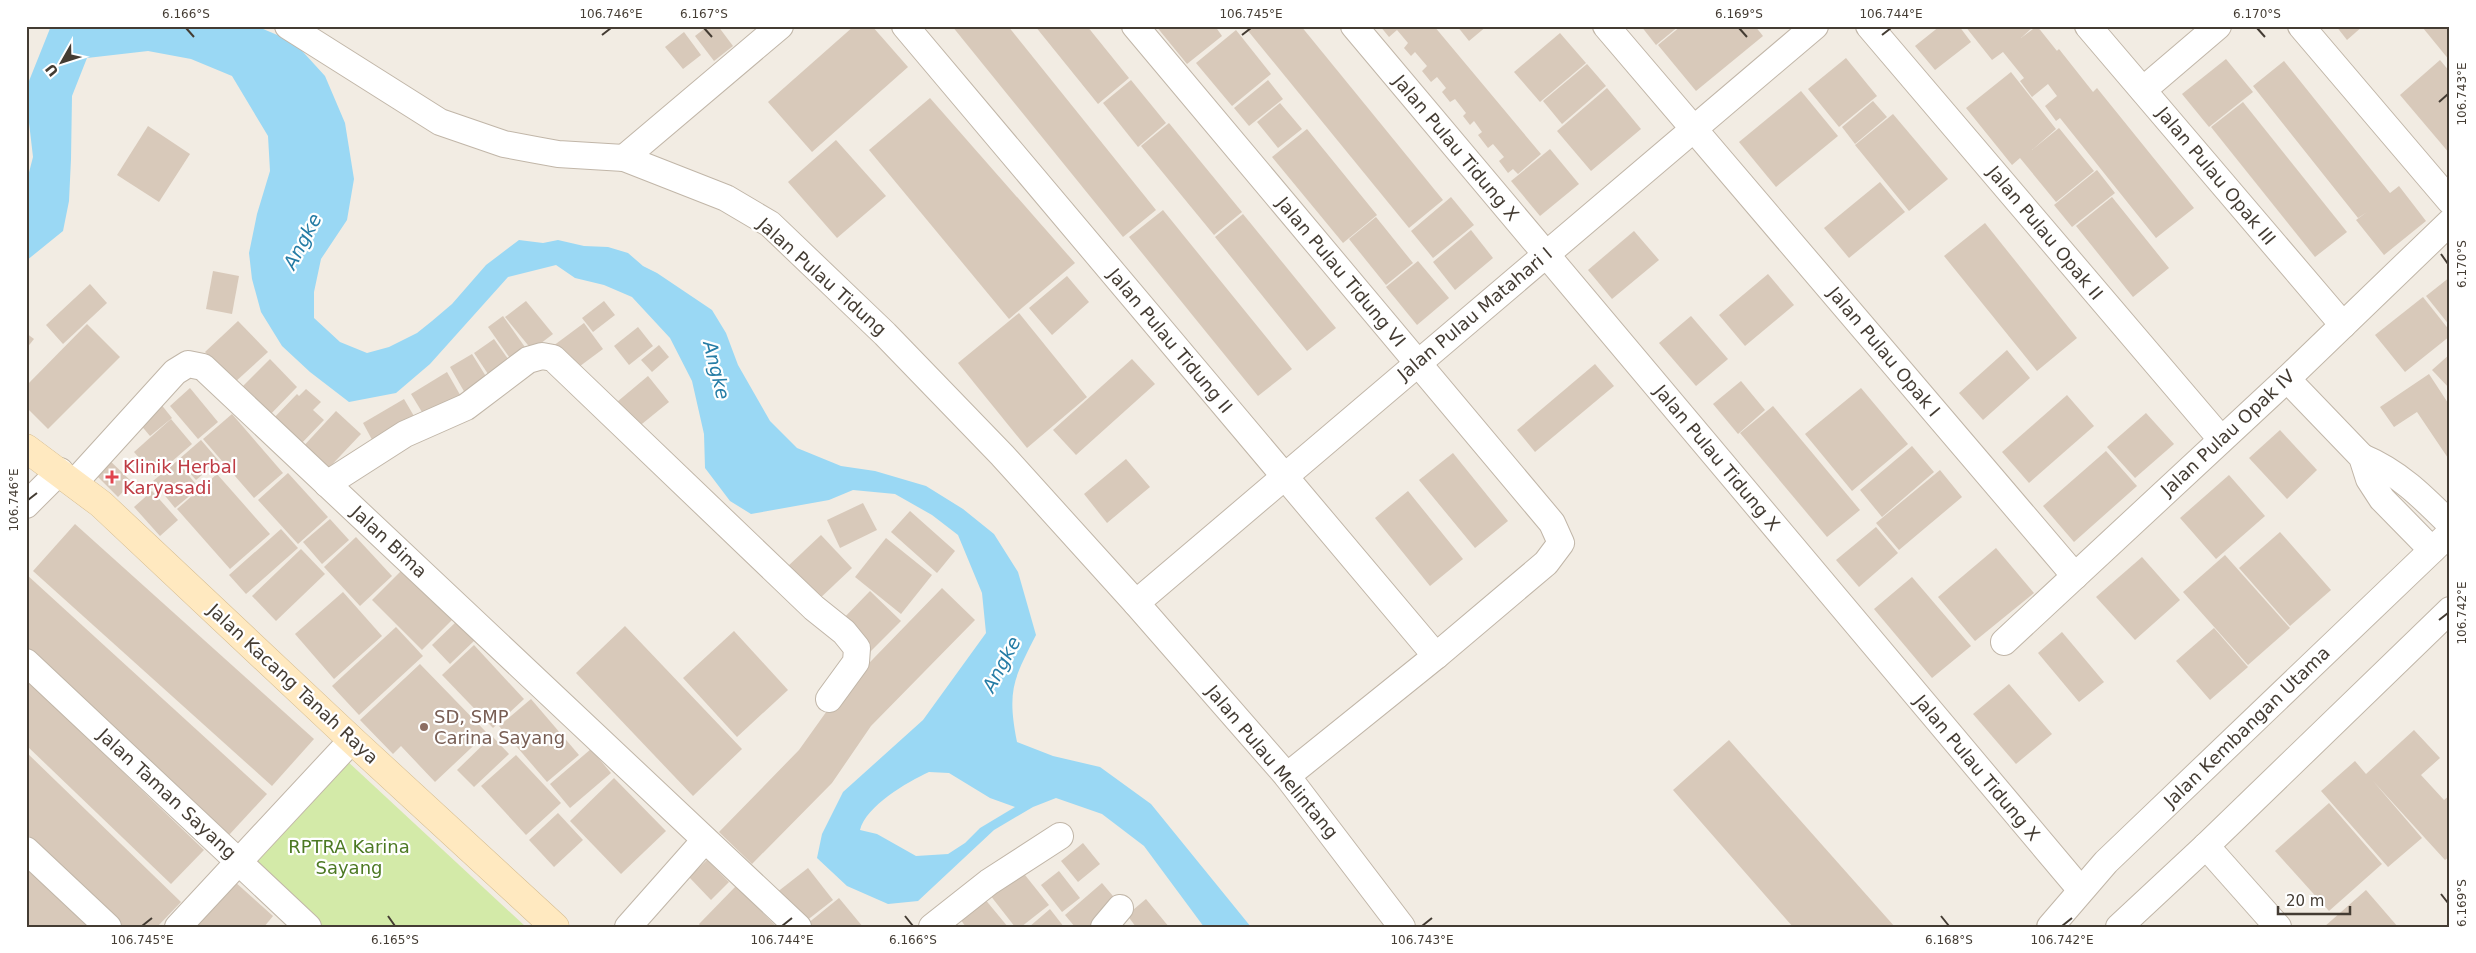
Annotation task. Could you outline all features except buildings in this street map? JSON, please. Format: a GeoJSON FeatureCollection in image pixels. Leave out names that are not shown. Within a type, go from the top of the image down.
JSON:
{"type":"FeatureCollection","features":[{"type":"Feature","properties":{"kind":"street","name":"Jalan Pulau Tidung"},"geometry":{"type":"LineString","coordinates":[[288,26],[440,122],[504,144],[543,152],[624,158],[726,198],[770,224],[879,327],[989,440],[1136,602]]}},
{"type":"Feature","properties":{"kind":"street"},"geometry":{"type":"LineString","coordinates":[[624,158],[780,26]]}},
{"type":"Feature","properties":{"kind":"street","name":"Jalan Pulau Tidung II"},"geometry":{"type":"LineString","coordinates":[[905,26],[1436,656]]}},
{"type":"Feature","properties":{"kind":"street","name":"Jalan Pulau Tidung VI"},"geometry":{"type":"LineString","coordinates":[[1135,26],[1552,523],[1561,544],[1546,562],[1436,656]]}},
{"type":"Feature","properties":{"kind":"street","name":"Jalan Pulau Tidung X"},"geometry":{"type":"LineString","coordinates":[[1354,26],[2080,889]]}},
{"type":"Feature","properties":{"kind":"street","name":"Jalan Pulau Opak I"},"geometry":{"type":"LineString","coordinates":[[1606,26],[2075,576]]}},
{"type":"Feature","properties":{"kind":"street","name":"Jalan Pulau Matahari I"},"geometry":{"type":"LineString","coordinates":[[1136,602],[1815,26]]}},
{"type":"Feature","properties":{"kind":"street","name":"Jalan Pulau Opak II"},"geometry":{"type":"LineString","coordinates":[[1869,26],[2221,439]]}},
{"type":"Feature","properties":{"kind":"street","name":"Jalan Pulau Opak III"},"geometry":{"type":"LineString","coordinates":[[2088,26],[2343,325]]}},
{"type":"Feature","properties":{"kind":"street"},"geometry":{"type":"LineString","coordinates":[[2143,90],[2218,26]]}},
{"type":"Feature","properties":{"kind":"street"},"geometry":{"type":"LineString","coordinates":[[2301,26],[2450,200]]}},
{"type":"Feature","properties":{"kind":"street","name":"Jalan Pulau Opak IV"},"geometry":{"type":"LineString","coordinates":[[2004,642],[2287,379],[2450,222]]}},
{"type":"Feature","properties":{"kind":"street"},"geometry":{"type":"LineString","coordinates":[[326,484],[405,434],[466,407],[528,360],[542,356],[553,358],[814,608],[844,632],[857,648],[856,662],[829,699]]}},
{"type":"Feature","properties":{"kind":"street","name":"Jalan Bima"},"geometry":{"type":"LineString","coordinates":[[26,505],[67,477],[175,372],[188,364],[202,367],[798,927]]}},
{"type":"Feature","properties":{"kind":"street"},"geometry":{"type":"LineString","coordinates":[[2287,379],[2362,457],[2402,478],[2445,538]]}},
{"type":"Feature","properties":{"kind":"street","name":"Jalan Kacang Tanah Raya"},"geometry":{"type":"LineString","coordinates":[[26,448],[101,504],[549,925]]}},
{"type":"Feature","properties":{"kind":"street","name":"Jalan Kembangan Utama"},"geometry":{"type":"LineString","coordinates":[[2050,927],[2080,889],[2445,538]]}},
{"type":"Feature","properties":{"kind":"street","name":"Jalan Pulau Melintang"},"geometry":{"type":"LineString","coordinates":[[1136,602],[1287,776],[1402,927]]}},
{"type":"Feature","properties":{"kind":"street"},"geometry":{"type":"LineString","coordinates":[[2119,927],[2206,846],[2450,610]]}},
{"type":"Feature","properties":{"kind":"street"},"geometry":{"type":"LineString","coordinates":[[1287,776],[1436,656]]}},
{"type":"Feature","properties":{"kind":"street","name":"Jalan Taman Sayang"},"geometry":{"type":"LineString","coordinates":[[26,662],[308,927]]}},
{"type":"Feature","properties":{"kind":"street"},"geometry":{"type":"LineString","coordinates":[[178,927],[352,740]]}},
{"type":"Feature","properties":{"kind":"street"},"geometry":{"type":"LineString","coordinates":[[932,927],[988,882],[1060,836]]}},
{"type":"Feature","properties":{"kind":"street"},"geometry":{"type":"LineString","coordinates":[[628,927],[705,840]]}},
{"type":"Feature","properties":{"kind":"street"},"geometry":{"type":"LineString","coordinates":[[2206,846],[2278,927]]}},
{"type":"Feature","properties":{"kind":"street"},"geometry":{"type":"LineString","coordinates":[[26,850],[108,927]]}},
{"type":"Feature","properties":{"kind":"green space","name":"RPTRA Karina Sayang"},"geometry":{"type":"Polygon","coordinates":[[[345,759],[526,927],[317,927],[249,864],[345,759]]]}},
{"type":"Feature","properties":{"kind":"water","name":"Angke"},"geometry":{"type":"Polygon","coordinates":[[[51,26],[256,26],[294,42],[325,76],[345,123],[354,179],[347,220],[321,259],[314,292],[314,318],[340,342],[367,353],[389,347],[417,333],[452,304],[486,265],[519,240],[543,243],[558,240],[584,246],[608,247],[628,253],[643,266],[657,273],[712,310],[726,333],[738,365],[770,421],[797,448],[841,466],[875,471],[926,486],[963,509],[994,534],[1018,572],[1036,635],[1017,675],[1014,686],[1013,710],[1017,742],[1053,756],[1100,767],[1151,804],[1251,927],[1204,927],[1144,846],[1102,814],[1056,798],[1033,807],[994,830],[918,901],[888,904],[847,886],[817,858],[822,834],[843,792],[923,720],[986,633],[982,593],[958,535],[932,515],[895,494],[853,490],[829,500],[751,514],[730,501],[705,468],[704,434],[692,381],[670,338],[632,297],[604,285],[575,278],[556,265],[508,277],[430,364],[396,393],[349,402],[310,372],[282,346],[261,312],[252,279],[249,253],[257,214],[270,171],[268,136],[232,76],[191,59],[148,51],[87,58],[72,96],[69,201],[63,231],[26,261],[26,184],[33,157],[28,114],[29,81],[51,26]],[[929,772],[899,788],[870,812],[860,830],[877,834],[916,856],[948,854],[965,843],[980,828],[1015,807],[990,798],[949,773],[929,772]]]}},
{"type":"Feature","properties":{"kind":"place","name":"Klinik Herbal Karyasadi"},"geometry":{"type":"Point","coordinates":[112,477]}},
{"type":"Feature","properties":{"kind":"place","name":"SD, SMP Carina Sayang"},"geometry":{"type":"Point","coordinates":[424,727]}}]}
